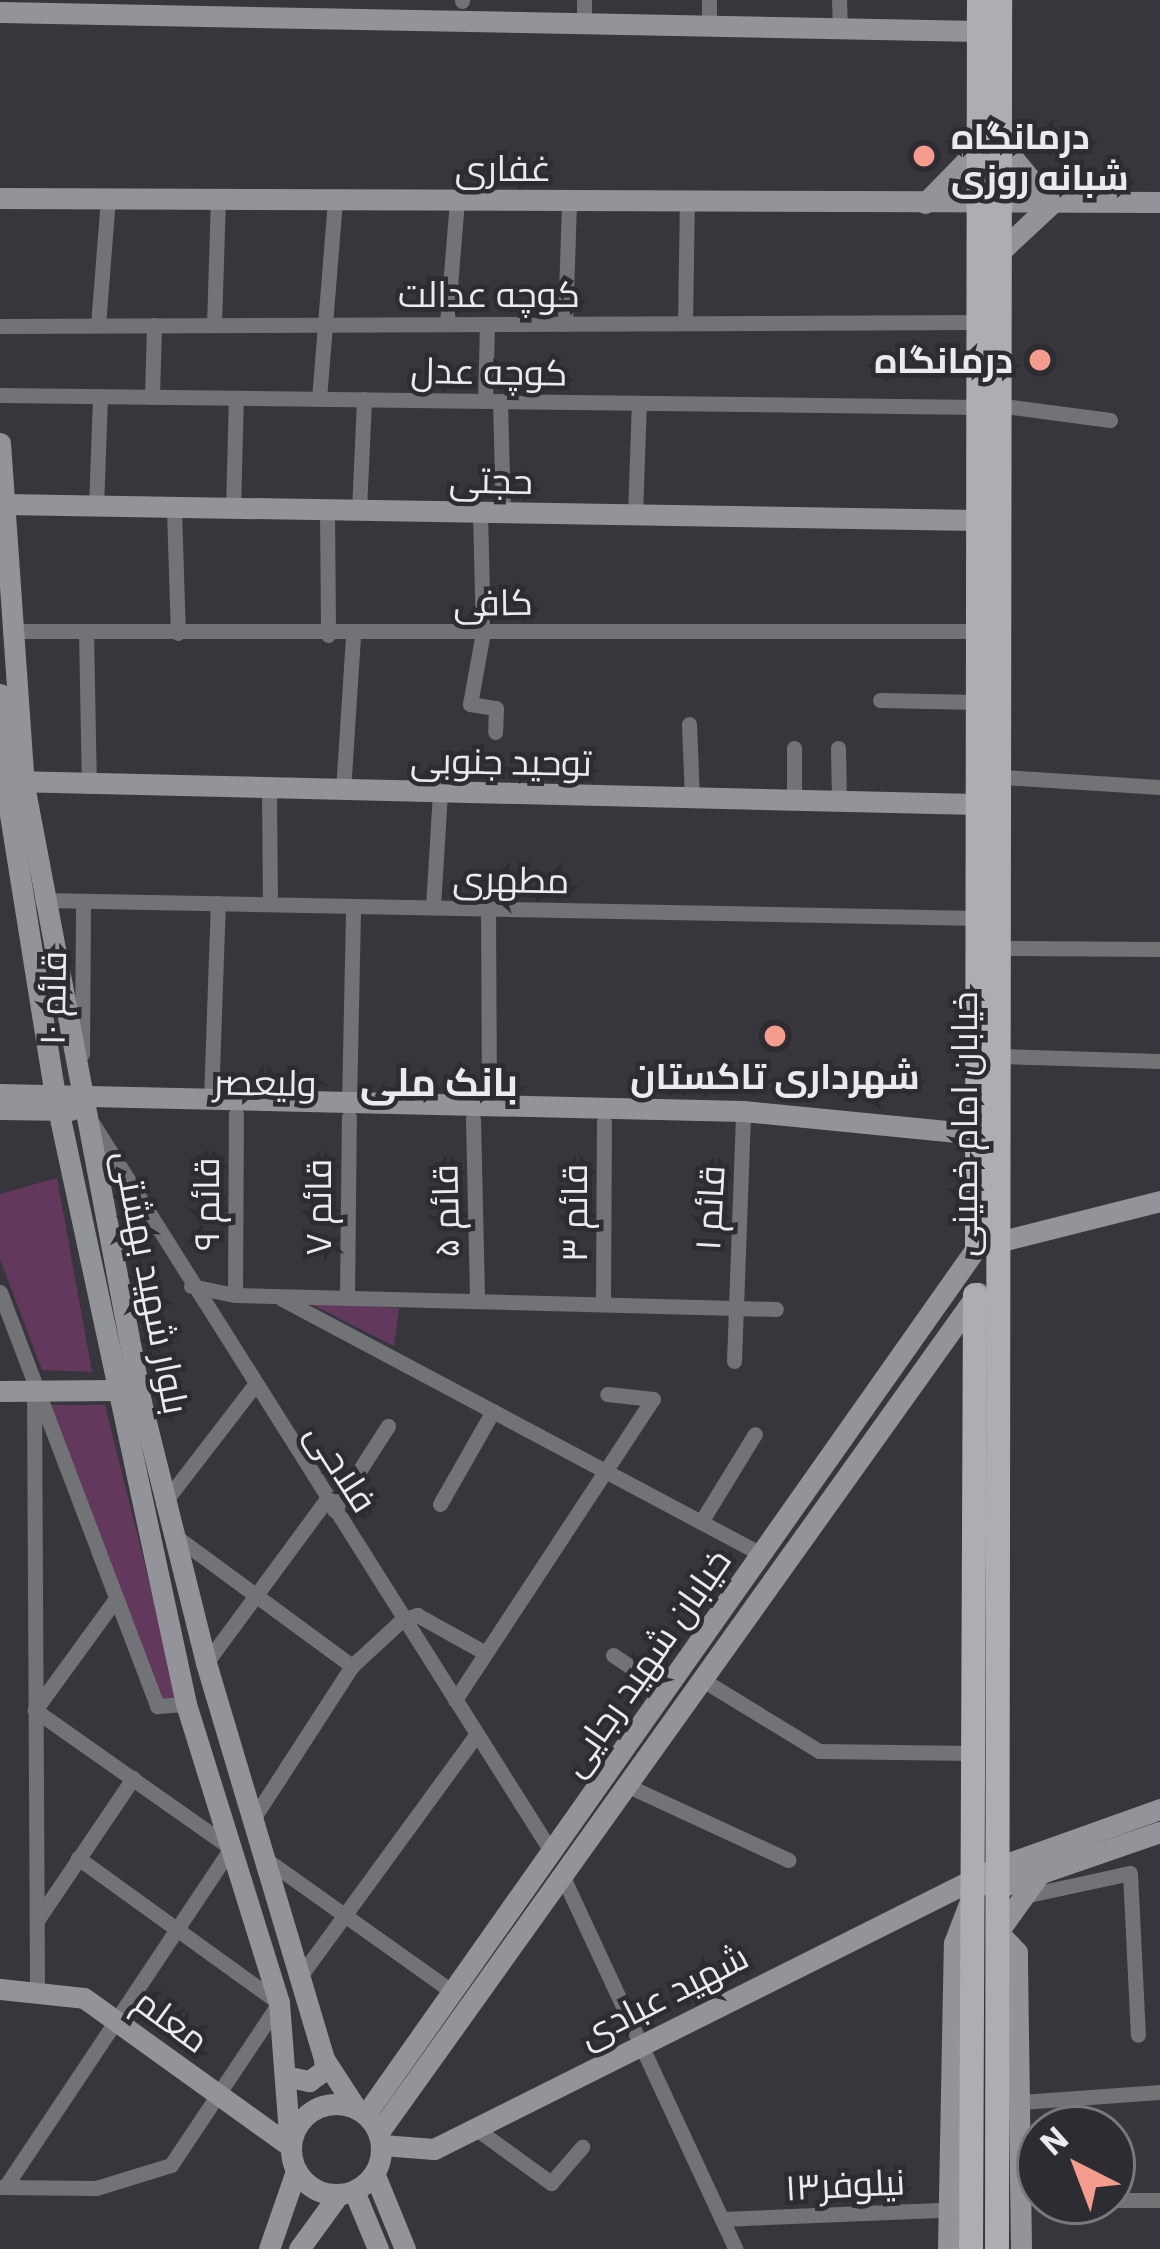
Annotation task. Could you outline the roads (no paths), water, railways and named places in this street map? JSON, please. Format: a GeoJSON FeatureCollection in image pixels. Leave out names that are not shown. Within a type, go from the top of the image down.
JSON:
{"type":"FeatureCollection","features":[{"type":"Feature","properties":{"kind":"main road","name":"خیابان امام خمینی"},"geometry":{"type":"LineString","coordinates":[[979,0],[978,322],[991,406],[1002,777],[1000,1056],[988,1244]]}},
{"type":"Feature","properties":{"kind":"main road","name":"خیابان امام خمینی"},"geometry":{"type":"LineString","coordinates":[[971,2249],[959,2209],[973,1887],[973,1753],[1000,1277],[988,1244],[977,1134],[976,520],[1004,248],[1000,0]]}},
{"type":"Feature","properties":{"kind":"main road","name":"خیابان امام خمینی"},"geometry":{"type":"LineString","coordinates":[[975,1295],[987,1512]]}},
{"type":"Feature","properties":{"kind":"main road","name":"خیابان امام خمینی"},"geometry":{"type":"LineString","coordinates":[[986,1580],[998,1831],[997,2249]]}},
{"type":"Feature","properties":{"kind":"street"},"geometry":{"type":"LineString","coordinates":[[709,0],[709,25]]}},
{"type":"Feature","properties":{"kind":"street"},"geometry":{"type":"LineString","coordinates":[[839,0],[840,28]]}},
{"type":"Feature","properties":{"kind":"street"},"geometry":{"type":"LineString","coordinates":[[0,12],[584,12],[709,25],[979,31]]}},
{"type":"Feature","properties":{"kind":"street"},"geometry":{"type":"LineString","coordinates":[[1004,147],[1051,204],[1004,248]]}},
{"type":"Feature","properties":{"kind":"street"},"geometry":{"type":"LineString","coordinates":[[926,203],[977,150]]}},
{"type":"Feature","properties":{"kind":"street","name":"غفاری"},"geometry":{"type":"LineString","coordinates":[[0,198],[1160,202]]}},
{"type":"Feature","properties":{"kind":"street"},"geometry":{"type":"LineString","coordinates":[[98,325],[108,198]]}},
{"type":"Feature","properties":{"kind":"street"},"geometry":{"type":"LineString","coordinates":[[214,325],[218,199]]}},
{"type":"Feature","properties":{"kind":"street"},"geometry":{"type":"LineString","coordinates":[[319,399],[335,200]]}},
{"type":"Feature","properties":{"kind":"street"},"geometry":{"type":"LineString","coordinates":[[446,324],[457,200]]}},
{"type":"Feature","properties":{"kind":"street"},"geometry":{"type":"LineString","coordinates":[[565,324],[569,201]]}},
{"type":"Feature","properties":{"kind":"street"},"geometry":{"type":"LineString","coordinates":[[685,323],[687,202]]}},
{"type":"Feature","properties":{"kind":"street","name":"کوچه عدالت"},"geometry":{"type":"LineString","coordinates":[[0,326],[978,322]]}},
{"type":"Feature","properties":{"kind":"street"},"geometry":{"type":"LineString","coordinates":[[488,324],[503,513]]}},
{"type":"Feature","properties":{"kind":"street"},"geometry":{"type":"LineString","coordinates":[[152,397],[154,325]]}},
{"type":"Feature","properties":{"kind":"street","name":"کوچه عدل"},"geometry":{"type":"LineString","coordinates":[[0,395],[991,406],[1110,420]]}},
{"type":"Feature","properties":{"kind":"street"},"geometry":{"type":"LineString","coordinates":[[96,506],[100,396]]}},
{"type":"Feature","properties":{"kind":"street"},"geometry":{"type":"LineString","coordinates":[[233,508],[236,398]]}},
{"type":"Feature","properties":{"kind":"street"},"geometry":{"type":"LineString","coordinates":[[359,511],[364,399]]}},
{"type":"Feature","properties":{"kind":"street"},"geometry":{"type":"LineString","coordinates":[[634,515],[639,403]]}},
{"type":"Feature","properties":{"kind":"street","name":"بلوار شهید بهشتی"},"geometry":{"type":"LineString","coordinates":[[0,443],[10,631],[8,786],[42,900],[170,1532],[324,2059],[371,2125]]}},
{"type":"Feature","properties":{"kind":"street","name":"حجتی"},"geometry":{"type":"LineString","coordinates":[[4,504],[976,520]]}},
{"type":"Feature","properties":{"kind":"street"},"geometry":{"type":"LineString","coordinates":[[174,508],[178,633]]}},
{"type":"Feature","properties":{"kind":"street"},"geometry":{"type":"LineString","coordinates":[[327,511],[328,635]]}},
{"type":"Feature","properties":{"kind":"street"},"geometry":{"type":"LineString","coordinates":[[480,512],[483,632],[470,704],[496,708],[495,732]]}},
{"type":"Feature","properties":{"kind":"street","name":"کافی"},"geometry":{"type":"LineString","coordinates":[[10,631],[328,635],[977,631]]}},
{"type":"Feature","properties":{"kind":"street"},"geometry":{"type":"LineString","coordinates":[[86,632],[89,786]]}},
{"type":"Feature","properties":{"kind":"street"},"geometry":{"type":"LineString","coordinates":[[343,791],[353,635]]}},
{"type":"Feature","properties":{"kind":"street","name":"بلوار شهید بهشتی"},"geometry":{"type":"LineString","coordinates":[[0,694],[8,786],[57,1103],[186,1704],[279,2003],[290,2146]]}},
{"type":"Feature","properties":{"kind":"street"},"geometry":{"type":"LineString","coordinates":[[880,700],[977,702]]}},
{"type":"Feature","properties":{"kind":"street"},"geometry":{"type":"LineString","coordinates":[[689,724],[692,798]]}},
{"type":"Feature","properties":{"kind":"street"},"geometry":{"type":"LineString","coordinates":[[794,748],[794,800]]}},
{"type":"Feature","properties":{"kind":"street"},"geometry":{"type":"LineString","coordinates":[[838,748],[839,801]]}},
{"type":"Feature","properties":{"kind":"street"},"geometry":{"type":"LineString","coordinates":[[1002,777],[1160,787]]}},
{"type":"Feature","properties":{"kind":"street","name":"توحید جنوبی"},"geometry":{"type":"LineString","coordinates":[[8,786],[977,804]]}},
{"type":"Feature","properties":{"kind":"street"},"geometry":{"type":"LineString","coordinates":[[269,790],[270,904]]}},
{"type":"Feature","properties":{"kind":"street"},"geometry":{"type":"LineString","coordinates":[[433,908],[440,793]]}},
{"type":"Feature","properties":{"kind":"street","name":"مطهری"},"geometry":{"type":"LineString","coordinates":[[42,900],[978,918]]}},
{"type":"Feature","properties":{"kind":"street","name":"قائم ۱۰"},"geometry":{"type":"LineString","coordinates":[[83,901],[83,1103]]}},
{"type":"Feature","properties":{"kind":"street"},"geometry":{"type":"LineString","coordinates":[[211,1100],[218,903]]}},
{"type":"Feature","properties":{"kind":"street","name":"قائم ۷"},"geometry":{"type":"LineString","coordinates":[[347,1298],[353,906]]}},
{"type":"Feature","properties":{"kind":"street","name":"قائم ۵"},"geometry":{"type":"LineString","coordinates":[[477,1301],[488,908]]}},
{"type":"Feature","properties":{"kind":"street"},"geometry":{"type":"LineString","coordinates":[[1001,948],[1160,949]]}},
{"type":"Feature","properties":{"kind":"street"},"geometry":{"type":"LineString","coordinates":[[1000,1056],[1160,1061]]}},
{"type":"Feature","properties":{"kind":"street"},"geometry":{"type":"LineString","coordinates":[[0,1094],[57,1103]]}},
{"type":"Feature","properties":{"kind":"street"},"geometry":{"type":"LineString","coordinates":[[0,1109],[211,1100],[349,1110],[743,1118],[977,1134]]}},
{"type":"Feature","properties":{"kind":"street","name":"ولیعصر"},"geometry":{"type":"LineString","coordinates":[[83,1103],[236,1114],[349,1110]]}},
{"type":"Feature","properties":{"kind":"street","name":"فلاحی"},"geometry":{"type":"LineString","coordinates":[[83,1103],[191,1286],[552,1852]]}},
{"type":"Feature","properties":{"kind":"street"},"geometry":{"type":"LineString","coordinates":[[481,1113],[604,1122],[743,1118]]}},
{"type":"Feature","properties":{"kind":"street","name":"قائم ۹"},"geometry":{"type":"LineString","coordinates":[[235,1295],[236,1114]]}},
{"type":"Feature","properties":{"kind":"street","name":"قائم ۱"},"geometry":{"type":"LineString","coordinates":[[734,1361],[743,1118]]}},
{"type":"Feature","properties":{"kind":"street","name":"قائم ۳"},"geometry":{"type":"LineString","coordinates":[[603,1304],[604,1122]]}},
{"type":"Feature","properties":{"kind":"street"},"geometry":{"type":"LineString","coordinates":[[988,1244],[1160,1201]]}},
{"type":"Feature","properties":{"kind":"street","name":"خیابان امام خمینی"},"geometry":{"type":"LineString","coordinates":[[975,1295],[988,1244]]}},
{"type":"Feature","properties":{"kind":"street","name":"خیابان شهید رجایی"},"geometry":{"type":"LineString","coordinates":[[371,2125],[453,1992],[761,1554],[988,1244]]}},
{"type":"Feature","properties":{"kind":"street"},"geometry":{"type":"LineString","coordinates":[[975,1295],[1000,1277]]}},
{"type":"Feature","properties":{"kind":"street"},"geometry":{"type":"LineString","coordinates":[[191,1286],[235,1295],[776,1309]]}},
{"type":"Feature","properties":{"kind":"street"},"geometry":{"type":"LineString","coordinates":[[0,1292],[158,1709],[186,1704]]}},
{"type":"Feature","properties":{"kind":"street","name":"خیابان شهید رجایی"},"geometry":{"type":"LineString","coordinates":[[371,2125],[562,1876],[975,1295]]}},
{"type":"Feature","properties":{"kind":"street"},"geometry":{"type":"LineString","coordinates":[[278,1296],[761,1554]]}},
{"type":"Feature","properties":{"kind":"street"},"geometry":{"type":"LineString","coordinates":[[936,1351],[954,1341],[975,1357]]}},
{"type":"Feature","properties":{"kind":"street"},"geometry":{"type":"LineString","coordinates":[[164,1504],[254,1386]]}},
{"type":"Feature","properties":{"kind":"street"},"geometry":{"type":"LineString","coordinates":[[0,1390],[116,1390]]}},
{"type":"Feature","properties":{"kind":"street"},"geometry":{"type":"LineString","coordinates":[[34,1390],[37,1989]]}},
{"type":"Feature","properties":{"kind":"street"},"geometry":{"type":"LineString","coordinates":[[455,1700],[482,1652],[653,1399],[607,1394]]}},
{"type":"Feature","properties":{"kind":"street"},"geometry":{"type":"LineString","coordinates":[[440,1504],[493,1411]]}},
{"type":"Feature","properties":{"kind":"street"},"geometry":{"type":"LineString","coordinates":[[206,1663],[388,1426]]}},
{"type":"Feature","properties":{"kind":"street"},"geometry":{"type":"LineString","coordinates":[[701,1522],[755,1434]]}},
{"type":"Feature","properties":{"kind":"street"},"geometry":{"type":"LineString","coordinates":[[170,1532],[352,1666]]}},
{"type":"Feature","properties":{"kind":"street"},"geometry":{"type":"LineString","coordinates":[[35,1710],[115,1600]]}},
{"type":"Feature","properties":{"kind":"street"},"geometry":{"type":"LineString","coordinates":[[253,1820],[352,1666],[403,1619],[417,1616],[482,1652]]}},
{"type":"Feature","properties":{"kind":"street"},"geometry":{"type":"LineString","coordinates":[[613,1655],[665,1690]]}},
{"type":"Feature","properties":{"kind":"street"},"geometry":{"type":"LineString","coordinates":[[701,1679],[819,1750],[973,1753]]}},
{"type":"Feature","properties":{"kind":"street"},"geometry":{"type":"LineString","coordinates":[[2,2187],[231,1848],[35,1710]]}},
{"type":"Feature","properties":{"kind":"street"},"geometry":{"type":"LineString","coordinates":[[301,1976],[477,1734]]}},
{"type":"Feature","properties":{"kind":"street"},"geometry":{"type":"LineString","coordinates":[[37,1922],[133,1778]]}},
{"type":"Feature","properties":{"kind":"street"},"geometry":{"type":"LineString","coordinates":[[626,1785],[788,1860]]}},
{"type":"Feature","properties":{"kind":"street"},"geometry":{"type":"LineString","coordinates":[[1021,2105],[1017,1952],[998,1932],[1040,1863],[1160,1809]]}},
{"type":"Feature","properties":{"kind":"street"},"geometry":{"type":"LineString","coordinates":[[998,1831],[1040,1863]]}},
{"type":"Feature","properties":{"kind":"street"},"geometry":{"type":"LineString","coordinates":[[973,1887],[1040,1863],[1160,1832]]}},
{"type":"Feature","properties":{"kind":"street"},"geometry":{"type":"LineString","coordinates":[[2,2187],[95,2188],[172,2165],[279,2003],[78,1858]]}},
{"type":"Feature","properties":{"kind":"street"},"geometry":{"type":"LineString","coordinates":[[267,1860],[453,1992]]}},
{"type":"Feature","properties":{"kind":"street"},"geometry":{"type":"LineString","coordinates":[[1024,1896],[1130,1873],[1138,2035]]}},
{"type":"Feature","properties":{"kind":"street"},"geometry":{"type":"LineString","coordinates":[[562,1876],[736,2249]]}},
{"type":"Feature","properties":{"kind":"street","name":"شهید عبادی"},"geometry":{"type":"LineString","coordinates":[[371,2125],[434,2149],[640,2042],[973,1887]]}},
{"type":"Feature","properties":{"kind":"street","name":"معلم"},"geometry":{"type":"LineString","coordinates":[[0,1989],[37,1989],[84,1998],[290,2146]]}},
{"type":"Feature","properties":{"kind":"street"},"geometry":{"type":"LineString","coordinates":[[285,2076],[309,2081],[325,2070],[324,2059]]}},
{"type":"Feature","properties":{"kind":"street"},"geometry":{"type":"LineString","coordinates":[[1021,2102],[1160,2092]]}},
{"type":"Feature","properties":{"kind":"street"},"geometry":{"type":"LineString","coordinates":[[346,2192],[314,2189],[296,2171],[290,2146],[313,2109],[371,2125],[374,2173],[405,2249]]}},
{"type":"Feature","properties":{"kind":"street"},"geometry":{"type":"LineString","coordinates":[[475,2128],[551,2183],[582,2147]]}},
{"type":"Feature","properties":{"kind":"street"},"geometry":{"type":"LineString","coordinates":[[269,2249],[296,2171]]}},
{"type":"Feature","properties":{"kind":"street"},"geometry":{"type":"LineString","coordinates":[[299,2249],[346,2192],[374,2173]]}},
{"type":"Feature","properties":{"kind":"street"},"geometry":{"type":"LineString","coordinates":[[346,2192],[378,2249]]}},
{"type":"Feature","properties":{"kind":"street"},"geometry":{"type":"LineString","coordinates":[[948,2249],[959,2209]]}},
{"type":"Feature","properties":{"kind":"street","name":"نیلوفر۱۳"},"geometry":{"type":"LineString","coordinates":[[722,2219],[959,2209]]}},
{"type":"Feature","properties":{"kind":"place","name":"درمانگاه شبانه روزی"},"geometry":{"type":"Point","coordinates":[924,156]}},
{"type":"Feature","properties":{"kind":"place","name":"درمانگاه"},"geometry":{"type":"Point","coordinates":[1040,360]}},
{"type":"Feature","properties":{"kind":"place","name":"شهرداری تاکستان"},"geometry":{"type":"Point","coordinates":[775,1036]}},
{"type":"Feature","properties":{"kind":"district","name":"بانک ملی"},"geometry":{"type":"Point","coordinates":[439,1082]}}]}
